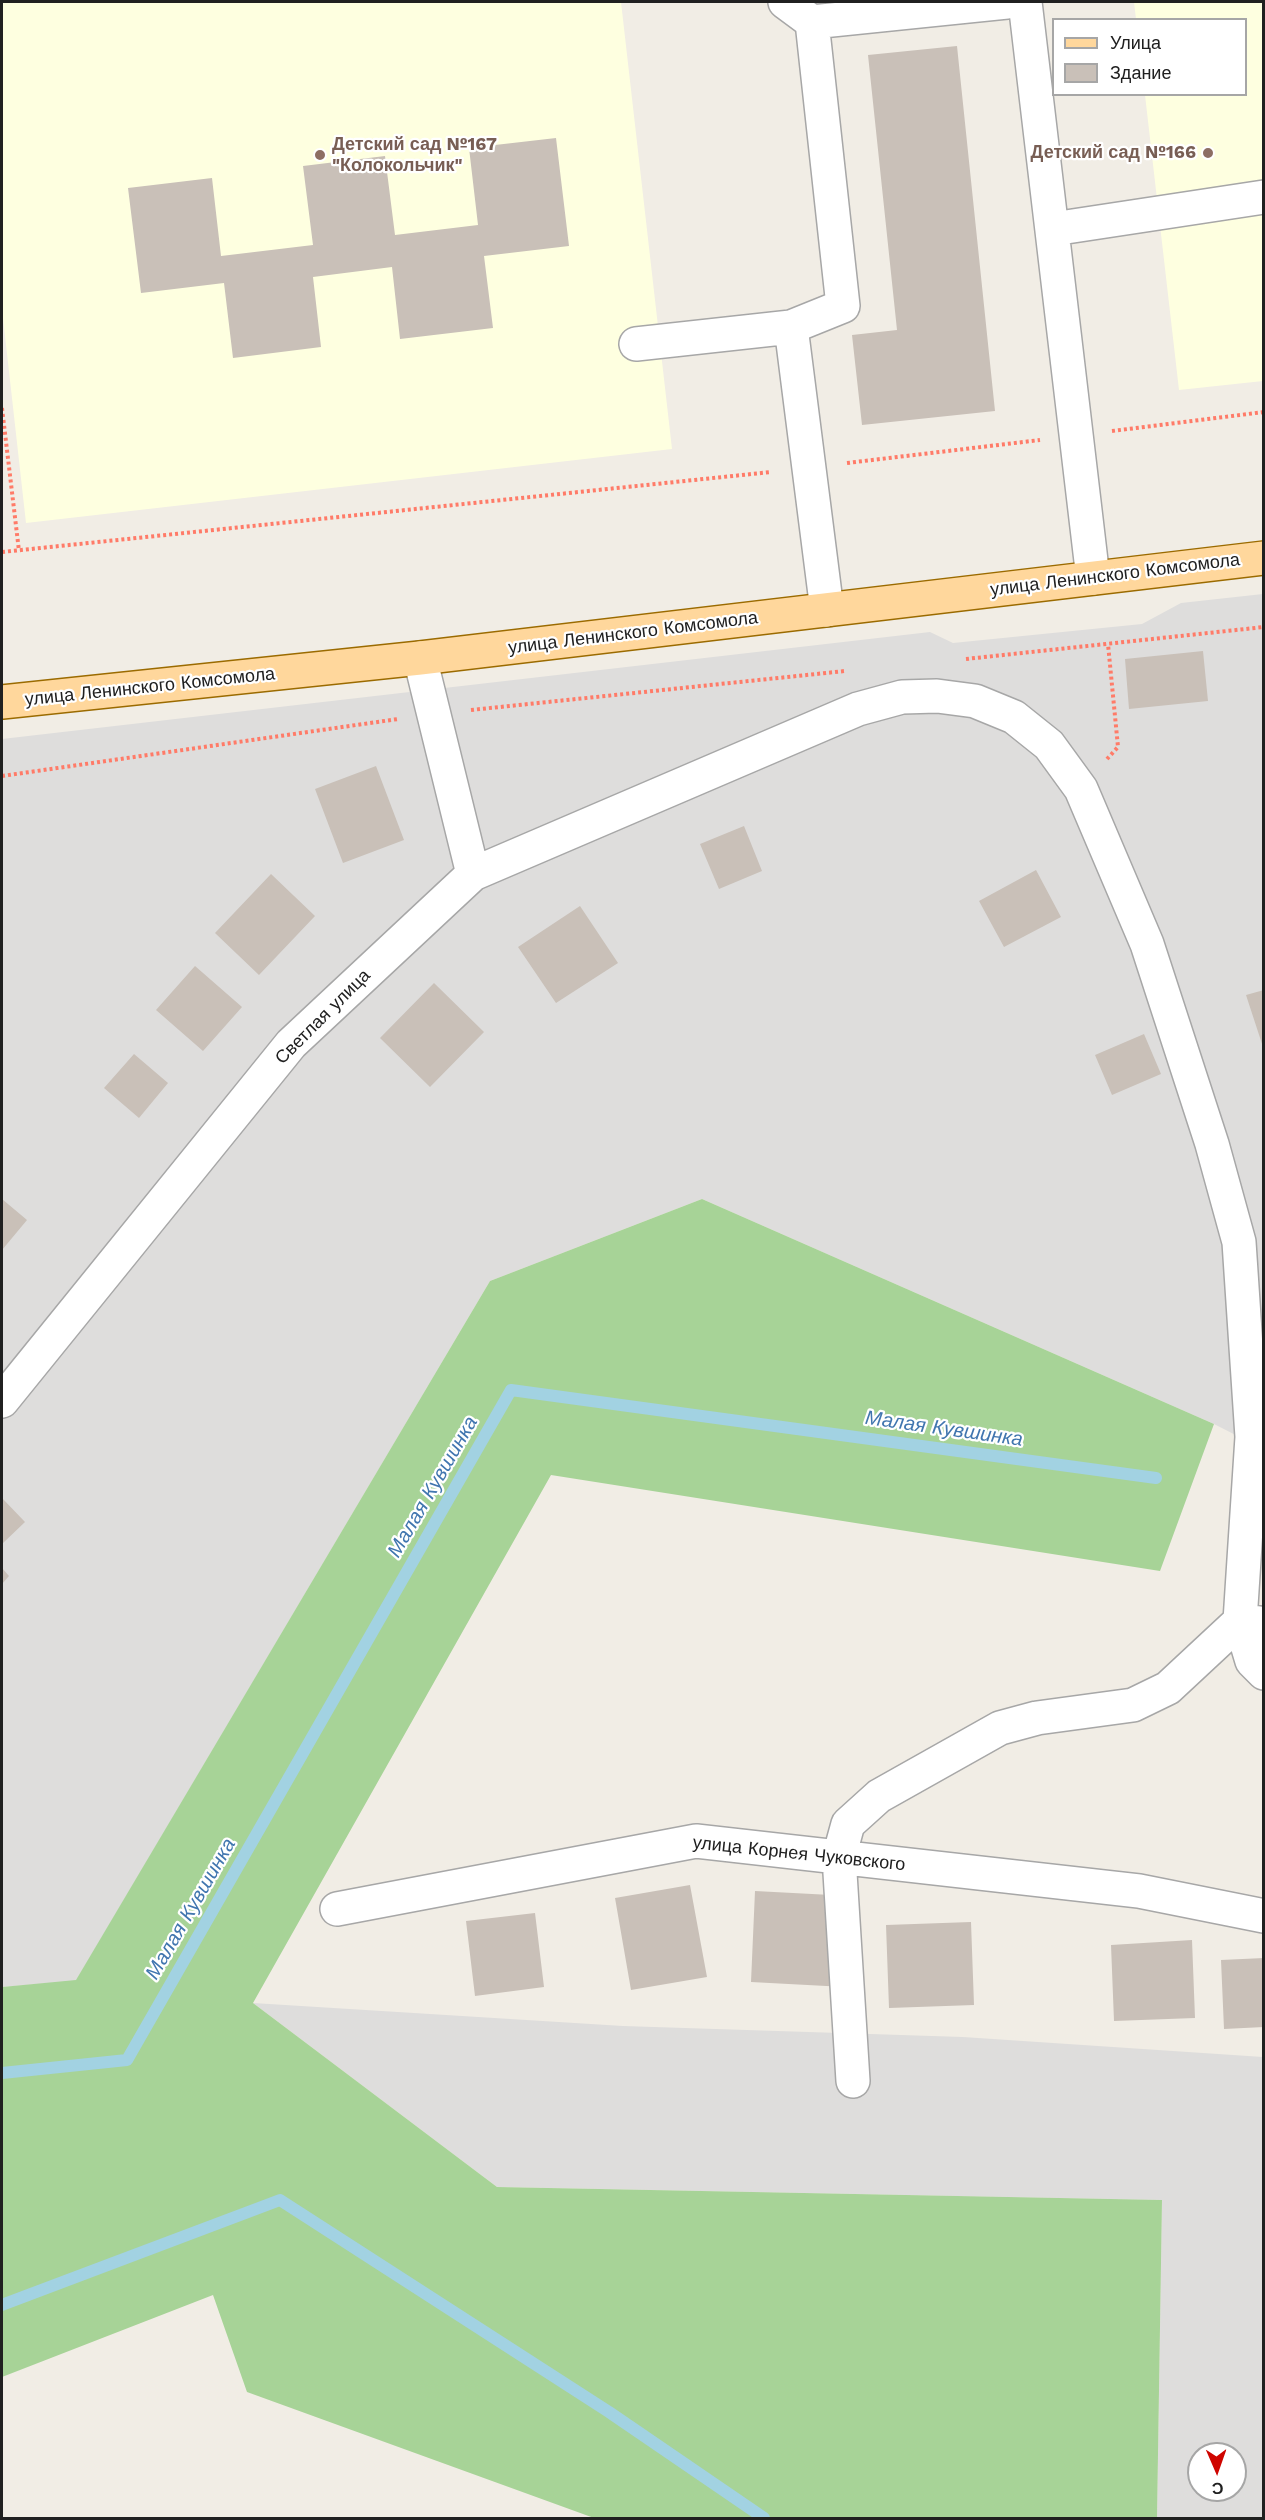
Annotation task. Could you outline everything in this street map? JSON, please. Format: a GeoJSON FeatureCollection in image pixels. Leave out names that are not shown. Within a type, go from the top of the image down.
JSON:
{"type":"FeatureCollection","features":[{"type":"Feature","properties":{"kind":"main road","name":"улица Ленинского Комсомола"},"geometry":{"type":"LineString","coordinates":[[2,702],[420,658],[1263,558]]}},
{"type":"Feature","properties":{"kind":"street"},"geometry":{"type":"LineString","coordinates":[[785,2],[812,22],[1008,2]]}},
{"type":"Feature","properties":{"kind":"street"},"geometry":{"type":"LineString","coordinates":[[1025,2],[1093,578]]}},
{"type":"Feature","properties":{"kind":"street"},"geometry":{"type":"LineString","coordinates":[[636,344],[790,327],[843,306],[812,22]]}},
{"type":"Feature","properties":{"kind":"street"},"geometry":{"type":"LineString","coordinates":[[1053,229],[1263,197]]}},
{"type":"Feature","properties":{"kind":"street"},"geometry":{"type":"LineString","coordinates":[[790,327],[827,610]]}},
{"type":"Feature","properties":{"kind":"street"},"geometry":{"type":"LineString","coordinates":[[420,658],[473,874]]}},
{"type":"Feature","properties":{"kind":"street","name":"Светлая улица"},"geometry":{"type":"LineString","coordinates":[[2,1401],[291,1044],[473,874],[858,709],[902,698],[938,696],[975,701],[1014,717],[1049,745],[1081,789],[1147,944],[1212,1144],[1239,1242],[1252,1437],[1252,1622]]}},
{"type":"Feature","properties":{"kind":"street"},"geometry":{"type":"LineString","coordinates":[[1252,1622],[1252,1661],[1263,1673]]}},
{"type":"Feature","properties":{"kind":"street"},"geometry":{"type":"LineString","coordinates":[[853,2081],[839,1857],[848,1824],[879,1796],[1000,1728],[1037,1718],[1133,1705],[1168,1688],[1252,1622]]}},
{"type":"Feature","properties":{"kind":"street","name":"улица Корнея Чуковского"},"geometry":{"type":"LineString","coordinates":[[336,1909],[696,1841],[1139,1891],[1263,1916]]}},
{"type":"Feature","properties":{"kind":"path"},"geometry":{"type":"LineString","coordinates":[[2,408],[19,551]]}},
{"type":"Feature","properties":{"kind":"path"},"geometry":{"type":"LineString","coordinates":[[2,552],[808,468],[1263,412]]}},
{"type":"Feature","properties":{"kind":"path"},"geometry":{"type":"LineString","coordinates":[[954,660],[1263,627]]}},
{"type":"Feature","properties":{"kind":"path"},"geometry":{"type":"LineString","coordinates":[[1081,789],[1118,747],[1108,644]]}},
{"type":"Feature","properties":{"kind":"path"},"geometry":{"type":"LineString","coordinates":[[2,776],[433,714],[848,671]]}},
{"type":"Feature","properties":{"kind":"shaded area","name":"Детский сад №167 \"Колокольчик\""},"geometry":{"type":"Polygon","coordinates":[[[2,2],[621,2],[672,449],[26,523],[2,309],[2,2]]]}},
{"type":"Feature","properties":{"kind":"shaded area","name":"Детский сад №166"},"geometry":{"type":"Polygon","coordinates":[[[1134,2],[1263,2],[1263,381],[1179,390],[1145,96],[1247,96],[1247,18],[1136,18],[1134,2]]]}},
{"type":"Feature","properties":{"kind":"shaded area"},"geometry":{"type":"Polygon","coordinates":[[[1263,594],[1263,1449],[1214,1424],[702,1199],[490,1281],[76,1981],[2,1987],[2,739],[930,632],[953,643],[1142,624],[1181,603],[1263,594]]]}},
{"type":"Feature","properties":{"kind":"shaded area"},"geometry":{"type":"Polygon","coordinates":[[[253,2003],[623,2026],[963,2037],[1263,2057],[1263,2518],[1157,2518],[1162,2200],[497,2187],[253,2003]]]}},
{"type":"Feature","properties":{"kind":"green space"},"geometry":{"type":"Polygon","coordinates":[[[702,1199],[1214,1424],[1160,1571],[551,1475],[253,2003],[497,2187],[1162,2200],[1157,2518],[594,2518],[247,2392],[213,2295],[2,2377],[2,1987],[76,1980],[490,1281],[702,1199]]]}},
{"type":"Feature","properties":{"kind":"building"},"geometry":{"type":"Polygon","coordinates":[[[957,46],[995,411],[862,425],[852,335],[897,330],[868,55],[957,46]]]}},
{"type":"Feature","properties":{"kind":"building"},"geometry":{"type":"Polygon","coordinates":[[[556,138],[569,246],[484,256],[493,328],[400,339],[392,267],[313,277],[321,347],[233,358],[224,283],[141,293],[128,188],[212,178],[221,256],[313,245],[303,166],[385,156],[395,235],[478,225],[469,148],[556,138]]]}},
{"type":"Feature","properties":{"kind":"building"},"geometry":{"type":"Polygon","coordinates":[[[1203,651],[1208,701],[1129,709],[1125,659],[1203,651]]]}},
{"type":"Feature","properties":{"kind":"building"},"geometry":{"type":"Polygon","coordinates":[[[376,766],[404,840],[343,863],[315,789],[376,766]]]}},
{"type":"Feature","properties":{"kind":"building"},"geometry":{"type":"Polygon","coordinates":[[[744,826],[762,871],[719,889],[700,844],[744,826]]]}},
{"type":"Feature","properties":{"kind":"building"},"geometry":{"type":"Polygon","coordinates":[[[1036,870],[1061,917],[1004,947],[979,901],[1036,870]]]}},
{"type":"Feature","properties":{"kind":"building"},"geometry":{"type":"Polygon","coordinates":[[[271,874],[315,916],[259,975],[215,933],[271,874]]]}},
{"type":"Feature","properties":{"kind":"building"},"geometry":{"type":"Polygon","coordinates":[[[580,906],[618,963],[556,1003],[518,947],[580,906]]]}},
{"type":"Feature","properties":{"kind":"building"},"geometry":{"type":"Polygon","coordinates":[[[195,966],[242,1007],[203,1051],[156,1010],[195,966]]]}},
{"type":"Feature","properties":{"kind":"building"},"geometry":{"type":"Polygon","coordinates":[[[434,983],[484,1032],[430,1087],[380,1038],[434,983]]]}},
{"type":"Feature","properties":{"kind":"building"},"geometry":{"type":"Polygon","coordinates":[[[1264,990],[1264,1047],[1263,1047],[1246,995],[1264,990]]]}},
{"type":"Feature","properties":{"kind":"building"},"geometry":{"type":"Polygon","coordinates":[[[1144,1034],[1161,1074],[1112,1095],[1095,1055],[1144,1034]]]}},
{"type":"Feature","properties":{"kind":"building"},"geometry":{"type":"Polygon","coordinates":[[[134,1054],[168,1083],[139,1118],[104,1088],[134,1054]]]}},
{"type":"Feature","properties":{"kind":"building"},"geometry":{"type":"Polygon","coordinates":[[[2,1199],[27,1220],[2,1250],[2,1199]]]}},
{"type":"Feature","properties":{"kind":"building"},"geometry":{"type":"Polygon","coordinates":[[[2,1498],[25,1522],[2,1544],[2,1498]]]}},
{"type":"Feature","properties":{"kind":"building"},"geometry":{"type":"Polygon","coordinates":[[[2,1568],[9,1576],[2,1584],[2,1568]]]}},
{"type":"Feature","properties":{"kind":"building"},"geometry":{"type":"Polygon","coordinates":[[[690,1885],[707,1977],[631,1990],[615,1898],[690,1885]]]}},
{"type":"Feature","properties":{"kind":"building"},"geometry":{"type":"Polygon","coordinates":[[[755,1891],[850,1896],[845,1987],[751,1982],[755,1891]]]}},
{"type":"Feature","properties":{"kind":"building"},"geometry":{"type":"Polygon","coordinates":[[[535,1913],[544,1987],[475,1996],[466,1921],[535,1913]]]}},
{"type":"Feature","properties":{"kind":"building"},"geometry":{"type":"Polygon","coordinates":[[[971,1922],[974,2005],[889,2008],[886,1925],[971,1922]]]}},
{"type":"Feature","properties":{"kind":"building"},"geometry":{"type":"Polygon","coordinates":[[[1192,1940],[1195,2018],[1114,2021],[1111,1945],[1192,1940]]]}},
{"type":"Feature","properties":{"kind":"building"},"geometry":{"type":"Polygon","coordinates":[[[1264,1958],[1264,2027],[1224,2029],[1221,1960],[1264,1958]]]}},
{"type":"Feature","properties":{"kind":"waterway","name":"Малая Кувшинка"},"geometry":{"type":"LineString","coordinates":[[2,2073],[127,2060],[511,1390],[1156,1478]]}},
{"type":"Feature","properties":{"kind":"waterway"},"geometry":{"type":"LineString","coordinates":[[2,2305],[280,2200],[609,2412],[764,2518]]}},
{"type":"Feature","properties":{"kind":"place","name":"Детский сад №166"},"geometry":{"type":"Point","coordinates":[1208,153]}},
{"type":"Feature","properties":{"kind":"place","name":"Детский сад №167 \"Колокольчик\""},"geometry":{"type":"Point","coordinates":[320,155]}}]}
